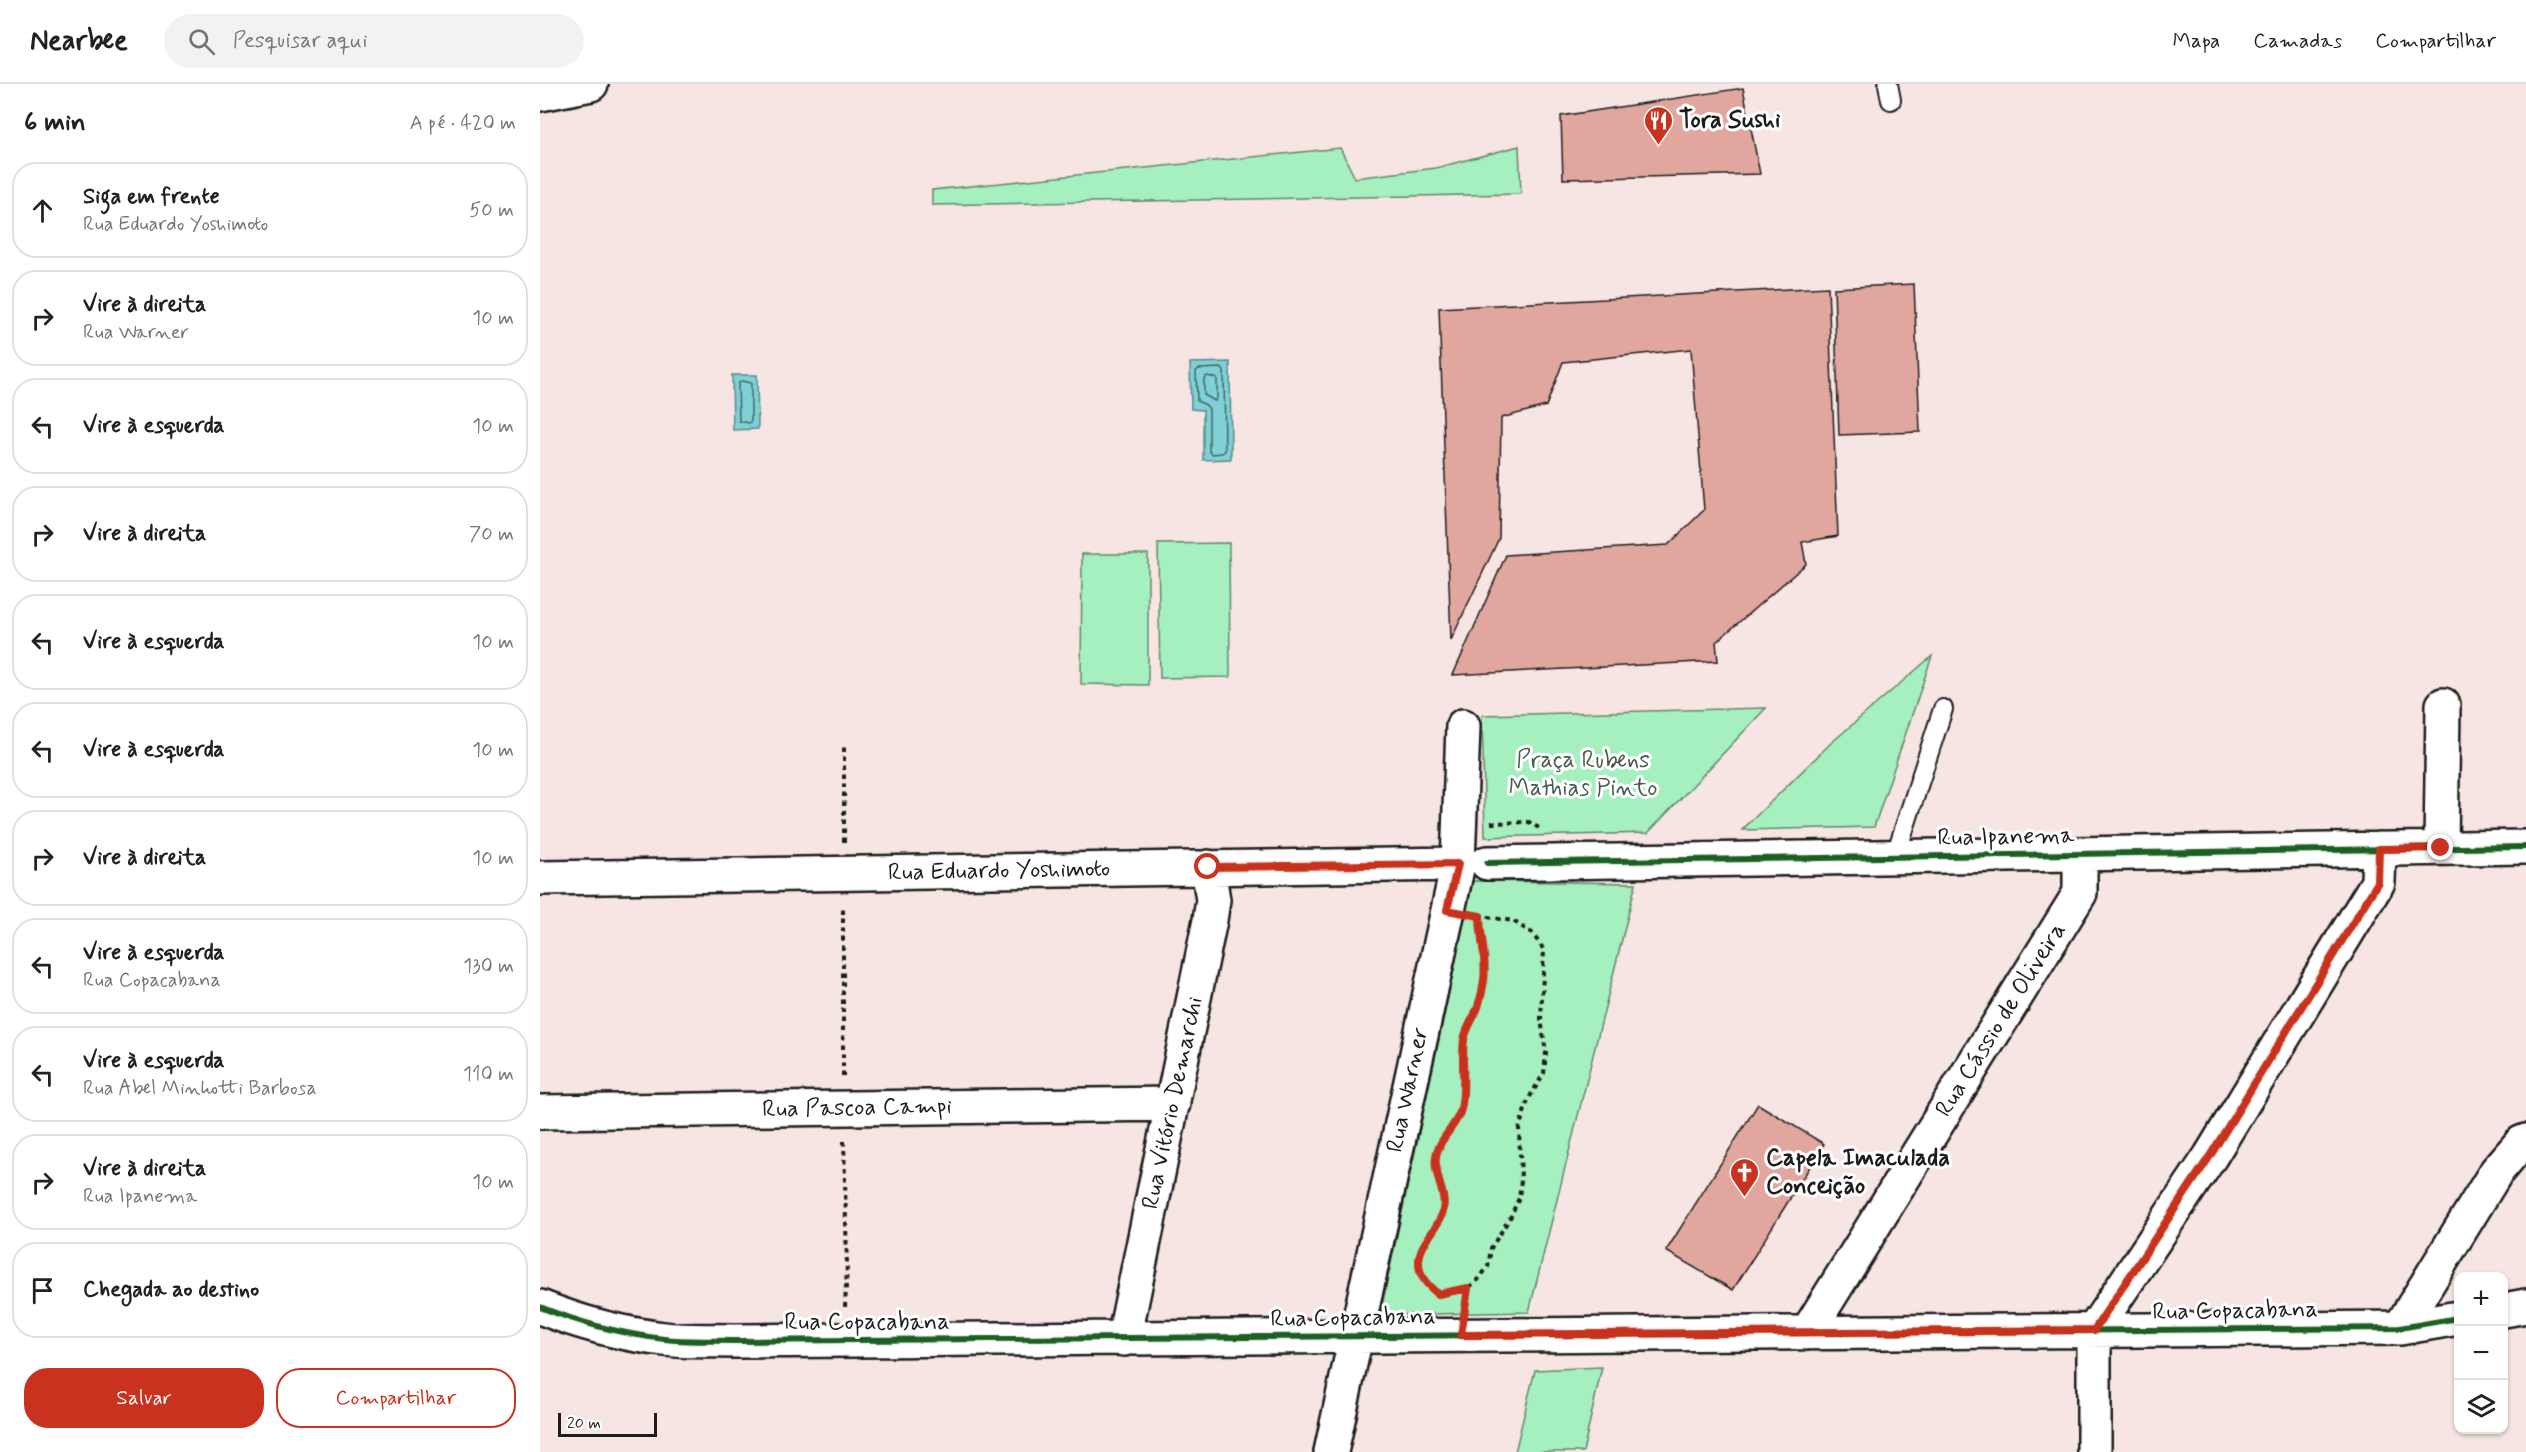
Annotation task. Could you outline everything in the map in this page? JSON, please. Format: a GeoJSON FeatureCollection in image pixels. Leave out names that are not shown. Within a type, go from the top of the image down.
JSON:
{"type":"FeatureCollection","features":[{"type":"Feature","properties":{"kind":"street"},"geometry":{"type":"LineString","coordinates":[[540,94],[552,84]]}},
{"type":"Feature","properties":{"kind":"street"},"geometry":{"type":"LineString","coordinates":[[540,94],[591,84]]}},
{"type":"Feature","properties":{"kind":"street"},"geometry":{"type":"LineString","coordinates":[[2441,848],[2443,705]]}},
{"type":"Feature","properties":{"kind":"street","name":"Rua Warner"},"geometry":{"type":"LineString","coordinates":[[1331,1452],[1447,910],[1472,864],[1463,726]]}},
{"type":"Feature","properties":{"kind":"street","name":"Rua Ipanema"},"geometry":{"type":"LineString","coordinates":[[1472,864],[2526,847]]}},
{"type":"Feature","properties":{"kind":"street"},"geometry":{"type":"LineString","coordinates":[[2094,1452],[2094,1330],[2210,1156],[2378,882],[2379,849]]}},
{"type":"Feature","properties":{"kind":"street","name":"Rua Cássio de Oliveira"},"geometry":{"type":"LineString","coordinates":[[1807,1333],[2080,893],[2080,854]]}},
{"type":"Feature","properties":{"kind":"street","name":"Rua Eduardo Yoshimoto"},"geometry":{"type":"LineString","coordinates":[[540,878],[1472,864]]}},
{"type":"Feature","properties":{"kind":"street","name":"Rua Vitório Demarchi"},"geometry":{"type":"LineString","coordinates":[[1124,1339],[1213,900],[1208,867]]}},
{"type":"Feature","properties":{"kind":"street","name":"Rua Pascoa Campi"},"geometry":{"type":"LineString","coordinates":[[540,1112],[1173,1104]]}},
{"type":"Feature","properties":{"kind":"street"},"geometry":{"type":"LineString","coordinates":[[2400,1328],[2496,1172],[2521,1143],[2526,1141]]}},
{"type":"Feature","properties":{"kind":"street","name":"Rua Copacabana"},"geometry":{"type":"LineString","coordinates":[[540,1306],[598,1327],[666,1340],[844,1341],[2400,1328],[2454,1319]]}},
{"type":"Feature","properties":{"kind":"street"},"geometry":{"type":"LineString","coordinates":[[2508,1309],[2526,1306]]}},
{"type":"Feature","properties":{"kind":"lane"},"geometry":{"type":"LineString","coordinates":[[1895,857],[1943,709]]}},
{"type":"Feature","properties":{"kind":"path"},"geometry":{"type":"LineString","coordinates":[[844,747],[843,1108],[847,1264],[844,1341]]}},
{"type":"Feature","properties":{"kind":"path"},"geometry":{"type":"LineString","coordinates":[[1487,824],[1529,822]]}},
{"type":"Feature","properties":{"kind":"path"},"geometry":{"type":"LineString","coordinates":[[1447,910],[1513,921],[1532,933],[1544,950],[1541,1008],[1546,1053],[1544,1073],[1528,1100],[1519,1129],[1521,1180],[1519,1198],[1511,1216],[1491,1248],[1488,1267],[1479,1280],[1468,1288],[1438,1294],[1424,1282],[1419,1261],[1421,1251],[1441,1220],[1444,1208],[1444,1192],[1438,1176],[1436,1158],[1440,1145],[1460,1113],[1464,1096],[1461,1074],[1465,1034],[1479,1004],[1485,977],[1480,916]]}},
{"type":"Feature","properties":{"kind":"path"},"geometry":{"type":"LineString","coordinates":[[1461,1335],[1468,1288]]}},
{"type":"Feature","properties":{"kind":"green space"},"geometry":{"type":"Polygon","coordinates":[[[1519,146],[1521,194],[932,205],[932,190],[1340,148],[1355,178],[1436,168],[1519,146]]]}},
{"type":"Feature","properties":{"kind":"green space"},"geometry":{"type":"Polygon","coordinates":[[[1229,543],[1230,677],[1160,678],[1158,544],[1229,543]]]}},
{"type":"Feature","properties":{"kind":"green space"},"geometry":{"type":"Polygon","coordinates":[[[1082,554],[1148,554],[1148,685],[1081,684],[1082,554]]]}},
{"type":"Feature","properties":{"kind":"green space"},"geometry":{"type":"Polygon","coordinates":[[[1932,656],[1874,827],[1742,830],[1831,743],[1932,656]]]}},
{"type":"Feature","properties":{"kind":"green space","name":"Praça Rubens Mathias Pinto"},"geometry":{"type":"Polygon","coordinates":[[[1766,708],[1648,833],[1485,837],[1482,715],[1766,708]]]}},
{"type":"Feature","properties":{"kind":"green space"},"geometry":{"type":"Polygon","coordinates":[[[1473,881],[1636,883],[1529,1312],[1380,1315],[1473,881]]]}},
{"type":"Feature","properties":{"kind":"green space"},"geometry":{"type":"Polygon","coordinates":[[[1602,1367],[1583,1452],[1515,1452],[1535,1370],[1602,1367]]]}},
{"type":"Feature","properties":{"kind":"water"},"geometry":{"type":"Polygon","coordinates":[[[1230,362],[1231,459],[1203,460],[1203,410],[1191,409],[1190,363],[1230,362]]]}},
{"type":"Feature","properties":{"kind":"water"},"geometry":{"type":"Polygon","coordinates":[[[732,375],[757,375],[758,429],[733,430],[732,375]]]}},
{"type":"Feature","properties":{"kind":"building","name":"Tora Sushi"},"geometry":{"type":"Polygon","coordinates":[[[1743,88],[1760,174],[1563,179],[1561,116],[1743,88]]]}},
{"type":"Feature","properties":{"kind":"building"},"geometry":{"type":"Polygon","coordinates":[[[1914,284],[1920,432],[1839,435],[1834,288],[1914,284]]]}},
{"type":"Feature","properties":{"kind":"building"},"geometry":{"type":"Polygon","coordinates":[[[1828,287],[1838,536],[1802,542],[1806,564],[1716,642],[1718,661],[1453,675],[1506,555],[1668,545],[1704,510],[1691,349],[1563,362],[1546,406],[1501,418],[1499,538],[1451,640],[1439,308],[1828,287]]]}},
{"type":"Feature","properties":{"kind":"building","name":"Capela Imaculada Conceição"},"geometry":{"type":"Polygon","coordinates":[[[1758,1104],[1824,1144],[1733,1290],[1666,1251],[1758,1104]]]}},
{"type":"Feature","properties":{"kind":"cycle path"},"geometry":{"type":"LineString","coordinates":[[1487,863],[2526,847]]}},
{"type":"Feature","properties":{"kind":"cycle path"},"geometry":{"type":"LineString","coordinates":[[540,1307],[601,1327],[648,1337],[738,1341],[2400,1328],[2454,1319]]}},
{"type":"Feature","properties":{"kind":"place","name":"Tora Sushi"},"geometry":{"type":"Point","coordinates":[1658,146]}},
{"type":"Feature","properties":{"kind":"place","name":"Capela Imaculada Conceição"},"geometry":{"type":"Point","coordinates":[1745,1198]}},
{"type":"Feature","properties":{"kind":"route"},"geometry":{"type":"LineString","coordinates":[[1208,867],[1458,864],[1447,910],[1480,916],[1485,977],[1479,1004],[1465,1034],[1461,1074],[1464,1096],[1460,1113],[1440,1145],[1436,1158],[1438,1176],[1444,1192],[1444,1208],[1441,1220],[1421,1251],[1419,1261],[1424,1282],[1438,1294],[1468,1288],[1461,1335],[2094,1330],[2210,1156],[2378,882],[2379,849],[2441,848]]}}]}
